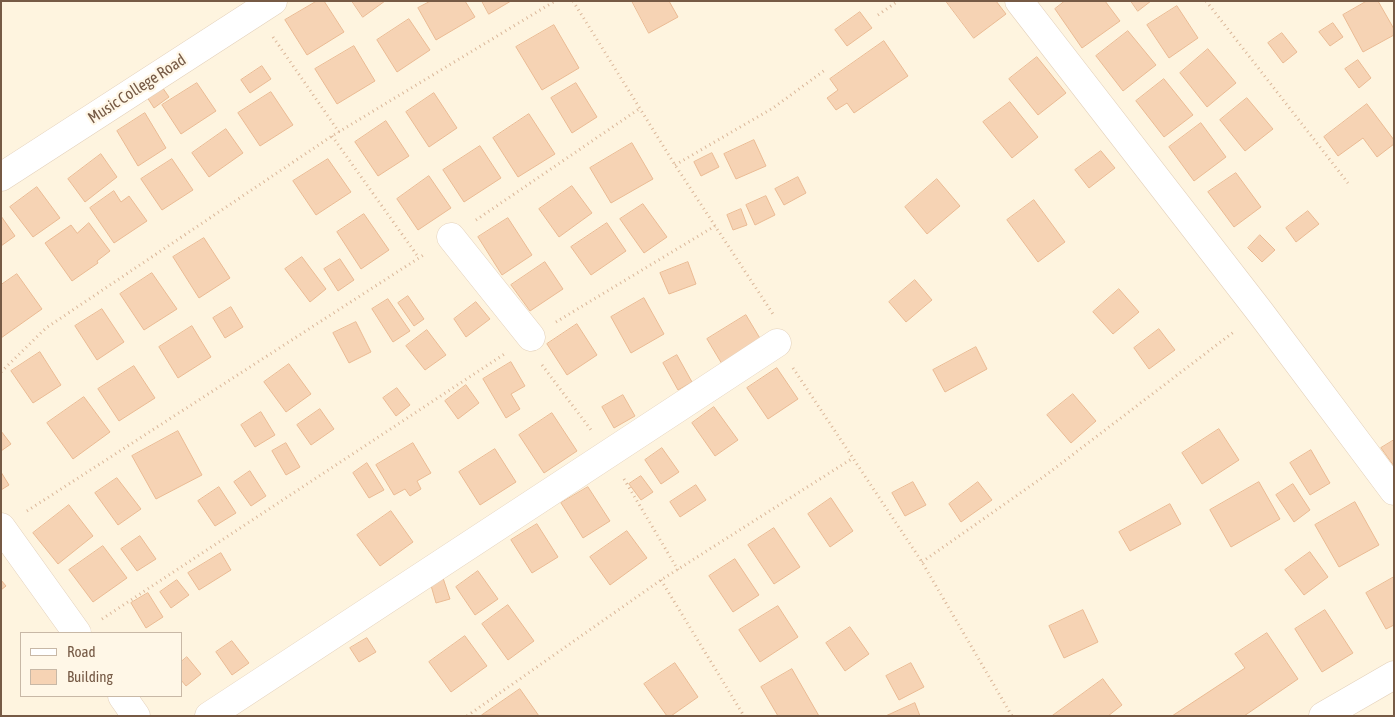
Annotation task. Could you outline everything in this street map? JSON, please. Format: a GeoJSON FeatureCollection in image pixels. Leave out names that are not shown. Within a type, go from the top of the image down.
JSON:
{"type":"FeatureCollection","features":[{"type":"Feature","properties":{"kind":"street"},"geometry":{"type":"LineString","coordinates":[[1019,1],[1260,312],[1394,491]]}},
{"type":"Feature","properties":{"kind":"street","name":"Music College Road"},"geometry":{"type":"LineString","coordinates":[[1,177],[264,7]]}},
{"type":"Feature","properties":{"kind":"street"},"geometry":{"type":"LineString","coordinates":[[451,237],[531,336]]}},
{"type":"Feature","properties":{"kind":"street"},"geometry":{"type":"LineString","coordinates":[[209,716],[777,343]]}},
{"type":"Feature","properties":{"kind":"street"},"geometry":{"type":"LineString","coordinates":[[1,528],[87,628]]}},
{"type":"Feature","properties":{"kind":"street"},"geometry":{"type":"LineString","coordinates":[[1323,716],[1394,675]]}},
{"type":"Feature","properties":{"kind":"street"},"geometry":{"type":"LineString","coordinates":[[123,697],[136,716]]}},
{"type":"Feature","properties":{"kind":"path"},"geometry":{"type":"LineString","coordinates":[[1,372],[46,328],[332,136],[555,1]]}},
{"type":"Feature","properties":{"kind":"path"},"geometry":{"type":"LineString","coordinates":[[878,15],[898,1]]}},
{"type":"Feature","properties":{"kind":"path"},"geometry":{"type":"LineString","coordinates":[[1206,1],[1348,183]]}},
{"type":"Feature","properties":{"kind":"path"},"geometry":{"type":"LineString","coordinates":[[264,7],[339,132]]}},
{"type":"Feature","properties":{"kind":"path"},"geometry":{"type":"LineString","coordinates":[[675,165],[773,108],[825,70]]}},
{"type":"Feature","properties":{"kind":"path"},"geometry":{"type":"LineString","coordinates":[[1,528],[451,237],[639,109]]}},
{"type":"Feature","properties":{"kind":"path"},"geometry":{"type":"LineString","coordinates":[[332,136],[419,258]]}},
{"type":"Feature","properties":{"kind":"path"},"geometry":{"type":"LineString","coordinates":[[87,628],[531,336],[715,226]]}},
{"type":"Feature","properties":{"kind":"path"},"geometry":{"type":"LineString","coordinates":[[922,562],[1046,475],[1260,312]]}},
{"type":"Feature","properties":{"kind":"path"},"geometry":{"type":"LineString","coordinates":[[467,716],[661,580],[854,458]]}},
{"type":"Feature","properties":{"kind":"path"},"geometry":{"type":"LineString","coordinates":[[661,580],[744,716]]}},
{"type":"Feature","properties":{"kind":"building"},"geometry":{"type":"Polygon","coordinates":[[[317,1],[324,1],[344,32],[307,55],[285,20],[317,1]]]}},
{"type":"Feature","properties":{"kind":"building"},"geometry":{"type":"Polygon","coordinates":[[[352,1],[385,1],[363,17],[352,1]]]}},
{"type":"Feature","properties":{"kind":"building"},"geometry":{"type":"Polygon","coordinates":[[[431,1],[465,1],[475,17],[436,40],[418,8],[431,1]]]}},
{"type":"Feature","properties":{"kind":"building"},"geometry":{"type":"Polygon","coordinates":[[[482,1],[511,1],[489,14],[482,1]]]}},
{"type":"Feature","properties":{"kind":"building"},"geometry":{"type":"Polygon","coordinates":[[[632,1],[669,1],[678,17],[649,33],[632,1]]]}},
{"type":"Feature","properties":{"kind":"building"},"geometry":{"type":"Polygon","coordinates":[[[946,1],[996,1],[1006,14],[974,38],[946,1]]]}},
{"type":"Feature","properties":{"kind":"building"},"geometry":{"type":"Polygon","coordinates":[[[1065,1],[1105,1],[1120,21],[1082,48],[1055,9],[1065,1]]]}},
{"type":"Feature","properties":{"kind":"building"},"geometry":{"type":"Polygon","coordinates":[[[1131,1],[1151,1],[1138,11],[1131,1]]]}},
{"type":"Feature","properties":{"kind":"building"},"geometry":{"type":"Polygon","coordinates":[[[1367,1],[1378,1],[1394,29],[1394,35],[1363,52],[1343,15],[1367,1]]]}},
{"type":"Feature","properties":{"kind":"building"},"geometry":{"type":"Polygon","coordinates":[[[1177,6],[1198,38],[1169,58],[1147,25],[1177,6]]]}},
{"type":"Feature","properties":{"kind":"building"},"geometry":{"type":"Polygon","coordinates":[[[860,12],[872,28],[847,46],[835,30],[860,12]]]}},
{"type":"Feature","properties":{"kind":"building"},"geometry":{"type":"Polygon","coordinates":[[[409,19],[430,50],[397,72],[377,40],[409,19]]]}},
{"type":"Feature","properties":{"kind":"building"},"geometry":{"type":"Polygon","coordinates":[[[1333,23],[1343,37],[1330,46],[1319,32],[1333,23]]]}},
{"type":"Feature","properties":{"kind":"building"},"geometry":{"type":"Polygon","coordinates":[[[554,25],[579,68],[542,90],[516,47],[554,25]]]}},
{"type":"Feature","properties":{"kind":"building"},"geometry":{"type":"Polygon","coordinates":[[[1128,31],[1156,65],[1123,91],[1096,56],[1128,31]]]}},
{"type":"Feature","properties":{"kind":"building"},"geometry":{"type":"Polygon","coordinates":[[[1282,33],[1297,52],[1283,63],[1268,43],[1282,33]]]}},
{"type":"Feature","properties":{"kind":"building"},"geometry":{"type":"Polygon","coordinates":[[[884,41],[908,76],[854,113],[847,103],[836,110],[827,98],[838,90],[830,79],[884,41]]]}},
{"type":"Feature","properties":{"kind":"building"},"geometry":{"type":"Polygon","coordinates":[[[354,46],[375,81],[337,104],[315,69],[354,46]]]}},
{"type":"Feature","properties":{"kind":"building"},"geometry":{"type":"Polygon","coordinates":[[[1208,49],[1236,83],[1207,107],[1180,73],[1208,49]]]}},
{"type":"Feature","properties":{"kind":"building"},"geometry":{"type":"Polygon","coordinates":[[[1037,57],[1066,93],[1038,115],[1009,79],[1037,57]]]}},
{"type":"Feature","properties":{"kind":"building"},"geometry":{"type":"Polygon","coordinates":[[[1358,60],[1371,78],[1359,88],[1345,69],[1358,60]]]}},
{"type":"Feature","properties":{"kind":"building"},"geometry":{"type":"Polygon","coordinates":[[[262,66],[271,79],[250,93],[241,80],[262,66]]]}},
{"type":"Feature","properties":{"kind":"building"},"geometry":{"type":"Polygon","coordinates":[[[1164,79],[1193,115],[1164,137],[1136,101],[1164,79]]]}},
{"type":"Feature","properties":{"kind":"building"},"geometry":{"type":"Polygon","coordinates":[[[197,83],[216,111],[181,134],[162,105],[197,83]]]}},
{"type":"Feature","properties":{"kind":"building"},"geometry":{"type":"Polygon","coordinates":[[[576,83],[597,117],[572,133],[551,98],[576,83]]]}},
{"type":"Feature","properties":{"kind":"building"},"geometry":{"type":"Polygon","coordinates":[[[160,84],[169,97],[154,108],[145,94],[160,84]]]}},
{"type":"Feature","properties":{"kind":"building"},"geometry":{"type":"Polygon","coordinates":[[[271,92],[293,125],[260,146],[238,113],[271,92]]]}},
{"type":"Feature","properties":{"kind":"building"},"geometry":{"type":"Polygon","coordinates":[[[434,93],[457,128],[429,147],[406,112],[434,93]]]}},
{"type":"Feature","properties":{"kind":"building"},"geometry":{"type":"Polygon","coordinates":[[[1247,98],[1273,129],[1245,151],[1220,120],[1247,98]]]}},
{"type":"Feature","properties":{"kind":"building"},"geometry":{"type":"Polygon","coordinates":[[[1010,102],[1038,137],[1012,158],[983,122],[1010,102]]]}},
{"type":"Feature","properties":{"kind":"building"},"geometry":{"type":"Polygon","coordinates":[[[1367,104],[1394,140],[1394,144],[1377,157],[1363,138],[1338,156],[1324,137],[1367,104]]]}},
{"type":"Feature","properties":{"kind":"building"},"geometry":{"type":"Polygon","coordinates":[[[145,113],[166,148],[138,166],[117,131],[145,113]]]}},
{"type":"Feature","properties":{"kind":"building"},"geometry":{"type":"Polygon","coordinates":[[[529,114],[555,154],[518,177],[493,138],[529,114]]]}},
{"type":"Feature","properties":{"kind":"building"},"geometry":{"type":"Polygon","coordinates":[[[386,121],[409,156],[378,176],[355,142],[386,121]]]}},
{"type":"Feature","properties":{"kind":"building"},"geometry":{"type":"Polygon","coordinates":[[[1201,123],[1226,157],[1194,181],[1169,147],[1201,123]]]}},
{"type":"Feature","properties":{"kind":"building"},"geometry":{"type":"Polygon","coordinates":[[[226,129],[243,153],[209,177],[192,153],[226,129]]]}},
{"type":"Feature","properties":{"kind":"building"},"geometry":{"type":"Polygon","coordinates":[[[754,140],[766,166],[736,179],[724,154],[754,140]]]}},
{"type":"Feature","properties":{"kind":"building"},"geometry":{"type":"Polygon","coordinates":[[[632,143],[653,179],[611,203],[590,168],[632,143]]]}},
{"type":"Feature","properties":{"kind":"building"},"geometry":{"type":"Polygon","coordinates":[[[480,146],[501,178],[464,202],[443,170],[480,146]]]}},
{"type":"Feature","properties":{"kind":"building"},"geometry":{"type":"Polygon","coordinates":[[[1101,151],[1115,168],[1089,188],[1075,170],[1101,151]]]}},
{"type":"Feature","properties":{"kind":"building"},"geometry":{"type":"Polygon","coordinates":[[[712,153],[719,167],[701,176],[694,162],[712,153]]]}},
{"type":"Feature","properties":{"kind":"building"},"geometry":{"type":"Polygon","coordinates":[[[101,154],[117,177],[85,202],[68,179],[101,154]]]}},
{"type":"Feature","properties":{"kind":"building"},"geometry":{"type":"Polygon","coordinates":[[[172,159],[193,190],[162,210],[141,179],[172,159]]]}},
{"type":"Feature","properties":{"kind":"building"},"geometry":{"type":"Polygon","coordinates":[[[328,159],[351,192],[316,215],[293,181],[328,159]]]}},
{"type":"Feature","properties":{"kind":"building"},"geometry":{"type":"Polygon","coordinates":[[[1236,173],[1261,207],[1234,227],[1208,192],[1236,173]]]}},
{"type":"Feature","properties":{"kind":"building"},"geometry":{"type":"Polygon","coordinates":[[[429,176],[451,208],[418,230],[397,199],[429,176]]]}},
{"type":"Feature","properties":{"kind":"building"},"geometry":{"type":"Polygon","coordinates":[[[798,177],[806,193],[784,205],[775,189],[798,177]]]}},
{"type":"Feature","properties":{"kind":"building"},"geometry":{"type":"Polygon","coordinates":[[[937,179],[960,206],[927,234],[905,207],[937,179]]]}},
{"type":"Feature","properties":{"kind":"building"},"geometry":{"type":"Polygon","coordinates":[[[572,186],[592,213],[559,237],[539,209],[572,186]]]}},
{"type":"Feature","properties":{"kind":"building"},"geometry":{"type":"Polygon","coordinates":[[[37,187],[60,218],[33,237],[10,207],[37,187]]]}},
{"type":"Feature","properties":{"kind":"building"},"geometry":{"type":"Polygon","coordinates":[[[114,191],[121,202],[129,196],[147,221],[114,243],[90,208],[114,191]]]}},
{"type":"Feature","properties":{"kind":"building"},"geometry":{"type":"Polygon","coordinates":[[[766,196],[775,215],[755,225],[746,205],[766,196]]]}},
{"type":"Feature","properties":{"kind":"building"},"geometry":{"type":"Polygon","coordinates":[[[1034,200],[1065,242],[1038,262],[1007,220],[1034,200]]]}},
{"type":"Feature","properties":{"kind":"building"},"geometry":{"type":"Polygon","coordinates":[[[643,204],[667,237],[644,253],[620,219],[643,204]]]}},
{"type":"Feature","properties":{"kind":"building"},"geometry":{"type":"Polygon","coordinates":[[[741,209],[747,225],[733,230],[727,215],[741,209]]]}},
{"type":"Feature","properties":{"kind":"building"},"geometry":{"type":"Polygon","coordinates":[[[1308,211],[1319,224],[1296,242],[1286,228],[1308,211]]]}},
{"type":"Feature","properties":{"kind":"building"},"geometry":{"type":"Polygon","coordinates":[[[364,214],[389,250],[361,269],[337,232],[364,214]]]}},
{"type":"Feature","properties":{"kind":"building"},"geometry":{"type":"Polygon","coordinates":[[[1,216],[15,236],[1,246],[1,216]]]}},
{"type":"Feature","properties":{"kind":"building"},"geometry":{"type":"Polygon","coordinates":[[[508,218],[532,255],[502,275],[478,237],[508,218]]]}},
{"type":"Feature","properties":{"kind":"building"},"geometry":{"type":"Polygon","coordinates":[[[89,223],[110,251],[97,261],[98,263],[72,281],[45,243],[71,225],[77,233],[89,223]]]}},
{"type":"Feature","properties":{"kind":"building"},"geometry":{"type":"Polygon","coordinates":[[[607,223],[626,251],[591,275],[571,247],[607,223]]]}},
{"type":"Feature","properties":{"kind":"building"},"geometry":{"type":"Polygon","coordinates":[[[1260,235],[1275,250],[1262,262],[1248,248],[1260,235]]]}},
{"type":"Feature","properties":{"kind":"building"},"geometry":{"type":"Polygon","coordinates":[[[204,238],[230,278],[199,298],[173,257],[204,238]]]}},
{"type":"Feature","properties":{"kind":"building"},"geometry":{"type":"Polygon","coordinates":[[[302,257],[326,289],[310,302],[285,269],[302,257]]]}},
{"type":"Feature","properties":{"kind":"building"},"geometry":{"type":"Polygon","coordinates":[[[340,259],[354,280],[338,291],[324,269],[340,259]]]}},
{"type":"Feature","properties":{"kind":"building"},"geometry":{"type":"Polygon","coordinates":[[[545,262],[563,289],[530,311],[511,285],[545,262]]]}},
{"type":"Feature","properties":{"kind":"building"},"geometry":{"type":"Polygon","coordinates":[[[688,262],[696,284],[669,294],[660,273],[688,262]]]}},
{"type":"Feature","properties":{"kind":"building"},"geometry":{"type":"Polygon","coordinates":[[[152,273],[177,309],[144,330],[120,294],[152,273]]]}},
{"type":"Feature","properties":{"kind":"building"},"geometry":{"type":"Polygon","coordinates":[[[17,274],[42,309],[1,338],[1,285],[17,274]]]}},
{"type":"Feature","properties":{"kind":"building"},"geometry":{"type":"Polygon","coordinates":[[[915,280],[932,300],[906,322],[889,302],[915,280]]]}},
{"type":"Feature","properties":{"kind":"building"},"geometry":{"type":"Polygon","coordinates":[[[1119,289],[1139,312],[1113,334],[1093,312],[1119,289]]]}},
{"type":"Feature","properties":{"kind":"building"},"geometry":{"type":"Polygon","coordinates":[[[408,296],[424,319],[414,326],[398,303],[408,296]]]}},
{"type":"Feature","properties":{"kind":"building"},"geometry":{"type":"Polygon","coordinates":[[[644,298],[664,334],[631,353],[611,317],[644,298]]]}},
{"type":"Feature","properties":{"kind":"building"},"geometry":{"type":"Polygon","coordinates":[[[388,299],[410,331],[393,342],[372,309],[388,299]]]}},
{"type":"Feature","properties":{"kind":"building"},"geometry":{"type":"Polygon","coordinates":[[[476,302],[490,319],[466,337],[454,319],[476,302]]]}},
{"type":"Feature","properties":{"kind":"building"},"geometry":{"type":"Polygon","coordinates":[[[231,307],[243,327],[225,338],[213,318],[231,307]]]}},
{"type":"Feature","properties":{"kind":"building"},"geometry":{"type":"Polygon","coordinates":[[[102,309],[124,342],[97,360],[75,326],[102,309]]]}},
{"type":"Feature","properties":{"kind":"building"},"geometry":{"type":"Polygon","coordinates":[[[746,315],[761,340],[722,364],[707,339],[746,315]]]}},
{"type":"Feature","properties":{"kind":"building"},"geometry":{"type":"Polygon","coordinates":[[[356,322],[371,352],[349,363],[333,333],[356,322]]]}},
{"type":"Feature","properties":{"kind":"building"},"geometry":{"type":"Polygon","coordinates":[[[577,324],[597,355],[567,375],[547,344],[577,324]]]}},
{"type":"Feature","properties":{"kind":"building"},"geometry":{"type":"Polygon","coordinates":[[[192,326],[211,357],[178,378],[159,347],[192,326]]]}},
{"type":"Feature","properties":{"kind":"building"},"geometry":{"type":"Polygon","coordinates":[[[1159,329],[1175,350],[1149,369],[1134,348],[1159,329]]]}},
{"type":"Feature","properties":{"kind":"building"},"geometry":{"type":"Polygon","coordinates":[[[427,330],[446,355],[425,370],[406,346],[427,330]]]}},
{"type":"Feature","properties":{"kind":"building"},"geometry":{"type":"Polygon","coordinates":[[[976,347],[987,369],[945,392],[933,370],[976,347]]]}},
{"type":"Feature","properties":{"kind":"building"},"geometry":{"type":"Polygon","coordinates":[[[40,352],[61,385],[33,403],[11,371],[40,352]]]}},
{"type":"Feature","properties":{"kind":"building"},"geometry":{"type":"Polygon","coordinates":[[[677,355],[692,382],[678,390],[663,363],[677,355]]]}},
{"type":"Feature","properties":{"kind":"building"},"geometry":{"type":"Polygon","coordinates":[[[511,362],[525,386],[511,394],[520,409],[506,418],[483,379],[511,362]]]}},
{"type":"Feature","properties":{"kind":"building"},"geometry":{"type":"Polygon","coordinates":[[[289,364],[311,394],[286,412],[264,382],[289,364]]]}},
{"type":"Feature","properties":{"kind":"building"},"geometry":{"type":"Polygon","coordinates":[[[134,366],[155,398],[119,421],[98,389],[134,366]]]}},
{"type":"Feature","properties":{"kind":"building"},"geometry":{"type":"Polygon","coordinates":[[[777,368],[798,399],[768,419],[747,388],[777,368]]]}},
{"type":"Feature","properties":{"kind":"building"},"geometry":{"type":"Polygon","coordinates":[[[466,385],[479,403],[458,419],[445,401],[466,385]]]}},
{"type":"Feature","properties":{"kind":"building"},"geometry":{"type":"Polygon","coordinates":[[[397,388],[410,405],[396,416],[383,398],[397,388]]]}},
{"type":"Feature","properties":{"kind":"building"},"geometry":{"type":"Polygon","coordinates":[[[1073,394],[1096,421],[1071,443],[1047,415],[1073,394]]]}},
{"type":"Feature","properties":{"kind":"building"},"geometry":{"type":"Polygon","coordinates":[[[623,395],[635,416],[614,428],[602,407],[623,395]]]}},
{"type":"Feature","properties":{"kind":"building"},"geometry":{"type":"Polygon","coordinates":[[[84,397],[110,432],[73,459],[47,423],[84,397]]]}},
{"type":"Feature","properties":{"kind":"building"},"geometry":{"type":"Polygon","coordinates":[[[714,407],[738,440],[715,456],[692,423],[714,407]]]}},
{"type":"Feature","properties":{"kind":"building"},"geometry":{"type":"Polygon","coordinates":[[[320,409],[334,429],[311,445],[297,425],[320,409]]]}},
{"type":"Feature","properties":{"kind":"building"},"geometry":{"type":"Polygon","coordinates":[[[261,412],[275,435],[255,447],[241,425],[261,412]]]}},
{"type":"Feature","properties":{"kind":"building"},"geometry":{"type":"Polygon","coordinates":[[[552,413],[577,451],[544,473],[519,435],[552,413]]]}},
{"type":"Feature","properties":{"kind":"building"},"geometry":{"type":"Polygon","coordinates":[[[1219,429],[1239,460],[1202,484],[1182,453],[1219,429]]]}},
{"type":"Feature","properties":{"kind":"building"},"geometry":{"type":"Polygon","coordinates":[[[1,431],[11,444],[1,451],[1,431]]]}},
{"type":"Feature","properties":{"kind":"building"},"geometry":{"type":"Polygon","coordinates":[[[178,431],[202,475],[156,499],[132,456],[178,431]]]}},
{"type":"Feature","properties":{"kind":"building"},"geometry":{"type":"Polygon","coordinates":[[[1394,440],[1394,466],[1381,448],[1394,440]]]}},
{"type":"Feature","properties":{"kind":"building"},"geometry":{"type":"Polygon","coordinates":[[[286,443],[300,467],[286,475],[272,451],[286,443]]]}},
{"type":"Feature","properties":{"kind":"building"},"geometry":{"type":"Polygon","coordinates":[[[413,443],[431,473],[417,481],[421,489],[410,496],[405,489],[394,495],[376,465],[413,443]]]}},
{"type":"Feature","properties":{"kind":"building"},"geometry":{"type":"Polygon","coordinates":[[[662,448],[679,472],[661,484],[645,460],[662,448]]]}},
{"type":"Feature","properties":{"kind":"building"},"geometry":{"type":"Polygon","coordinates":[[[495,449],[516,482],[480,505],[459,472],[495,449]]]}},
{"type":"Feature","properties":{"kind":"building"},"geometry":{"type":"Polygon","coordinates":[[[1311,450],[1330,483],[1310,495],[1290,463],[1311,450]]]}},
{"type":"Feature","properties":{"kind":"building"},"geometry":{"type":"Polygon","coordinates":[[[367,463],[384,490],[369,498],[353,473],[367,463]]]}},
{"type":"Feature","properties":{"kind":"building"},"geometry":{"type":"Polygon","coordinates":[[[250,471],[266,496],[251,506],[234,482],[250,471]]]}},
{"type":"Feature","properties":{"kind":"building"},"geometry":{"type":"Polygon","coordinates":[[[1,472],[9,485],[1,490],[1,472]]]}},
{"type":"Feature","properties":{"kind":"building"},"geometry":{"type":"Polygon","coordinates":[[[641,476],[653,492],[641,500],[629,484],[641,476]]]}},
{"type":"Feature","properties":{"kind":"building"},"geometry":{"type":"Polygon","coordinates":[[[117,478],[141,509],[118,525],[95,493],[117,478]]]}},
{"type":"Feature","properties":{"kind":"building"},"geometry":{"type":"Polygon","coordinates":[[[913,482],[926,505],[905,516],[892,493],[913,482]]]}},
{"type":"Feature","properties":{"kind":"building"},"geometry":{"type":"Polygon","coordinates":[[[978,482],[992,500],[961,522],[949,504],[978,482]]]}},
{"type":"Feature","properties":{"kind":"building"},"geometry":{"type":"Polygon","coordinates":[[[1259,482],[1280,519],[1231,547],[1210,510],[1259,482]]]}},
{"type":"Feature","properties":{"kind":"building"},"geometry":{"type":"Polygon","coordinates":[[[1293,484],[1310,510],[1294,522],[1276,495],[1293,484]]]}},
{"type":"Feature","properties":{"kind":"building"},"geometry":{"type":"Polygon","coordinates":[[[696,485],[706,500],[680,517],[670,502],[696,485]]]}},
{"type":"Feature","properties":{"kind":"building"},"geometry":{"type":"Polygon","coordinates":[[[219,487],[236,513],[215,526],[198,501],[219,487]]]}},
{"type":"Feature","properties":{"kind":"building"},"geometry":{"type":"Polygon","coordinates":[[[588,487],[610,521],[583,538],[561,503],[588,487]]]}},
{"type":"Feature","properties":{"kind":"building"},"geometry":{"type":"Polygon","coordinates":[[[831,498],[853,531],[830,547],[808,514],[831,498]]]}},
{"type":"Feature","properties":{"kind":"building"},"geometry":{"type":"Polygon","coordinates":[[[1355,502],[1379,545],[1339,567],[1315,525],[1355,502]]]}},
{"type":"Feature","properties":{"kind":"building"},"geometry":{"type":"Polygon","coordinates":[[[1170,504],[1181,524],[1130,551],[1119,532],[1170,504]]]}},
{"type":"Feature","properties":{"kind":"building"},"geometry":{"type":"Polygon","coordinates":[[[69,505],[93,536],[58,564],[33,533],[69,505]]]}},
{"type":"Feature","properties":{"kind":"building"},"geometry":{"type":"Polygon","coordinates":[[[391,511],[413,542],[380,566],[357,535],[391,511]]]}},
{"type":"Feature","properties":{"kind":"building"},"geometry":{"type":"Polygon","coordinates":[[[537,524],[558,557],[532,573],[511,540],[537,524]]]}},
{"type":"Feature","properties":{"kind":"building"},"geometry":{"type":"Polygon","coordinates":[[[774,528],[800,567],[774,584],[748,545],[774,528]]]}},
{"type":"Feature","properties":{"kind":"building"},"geometry":{"type":"Polygon","coordinates":[[[627,531],[647,558],[610,585],[590,557],[627,531]]]}},
{"type":"Feature","properties":{"kind":"building"},"geometry":{"type":"Polygon","coordinates":[[[140,536],[156,559],[137,571],[121,549],[140,536]]]}},
{"type":"Feature","properties":{"kind":"building"},"geometry":{"type":"Polygon","coordinates":[[[103,546],[127,578],[93,602],[69,570],[103,546]]]}},
{"type":"Feature","properties":{"kind":"building"},"geometry":{"type":"Polygon","coordinates":[[[1310,552],[1328,577],[1304,595],[1285,570],[1310,552]]]}},
{"type":"Feature","properties":{"kind":"building"},"geometry":{"type":"Polygon","coordinates":[[[221,553],[231,570],[199,590],[188,573],[221,553]]]}},
{"type":"Feature","properties":{"kind":"building"},"geometry":{"type":"Polygon","coordinates":[[[735,559],[759,595],[733,612],[709,576],[735,559]]]}},
{"type":"Feature","properties":{"kind":"building"},"geometry":{"type":"Polygon","coordinates":[[[478,571],[498,599],[475,615],[456,587],[478,571]]]}},
{"type":"Feature","properties":{"kind":"building"},"geometry":{"type":"Polygon","coordinates":[[[1394,577],[1394,625],[1386,629],[1366,593],[1394,577]]]}},
{"type":"Feature","properties":{"kind":"building"},"geometry":{"type":"Polygon","coordinates":[[[443,578],[450,599],[436,603],[430,582],[443,578]]]}},
{"type":"Feature","properties":{"kind":"building"},"geometry":{"type":"Polygon","coordinates":[[[1,580],[6,586],[1,590],[1,580]]]}},
{"type":"Feature","properties":{"kind":"building"},"geometry":{"type":"Polygon","coordinates":[[[177,580],[189,595],[171,608],[160,592],[177,580]]]}},
{"type":"Feature","properties":{"kind":"building"},"geometry":{"type":"Polygon","coordinates":[[[148,593],[163,617],[146,628],[131,603],[148,593]]]}},
{"type":"Feature","properties":{"kind":"building"},"geometry":{"type":"Polygon","coordinates":[[[508,605],[534,641],[508,660],[482,624],[508,605]]]}},
{"type":"Feature","properties":{"kind":"building"},"geometry":{"type":"Polygon","coordinates":[[[778,606],[798,637],[760,662],[739,630],[778,606]]]}},
{"type":"Feature","properties":{"kind":"building"},"geometry":{"type":"Polygon","coordinates":[[[1083,610],[1098,642],[1064,658],[1049,626],[1083,610]]]}},
{"type":"Feature","properties":{"kind":"building"},"geometry":{"type":"Polygon","coordinates":[[[1325,610],[1353,653],[1322,672],[1295,629],[1325,610]]]}},
{"type":"Feature","properties":{"kind":"building"},"geometry":{"type":"Polygon","coordinates":[[[850,627],[869,654],[845,671],[826,643],[850,627]]]}},
{"type":"Feature","properties":{"kind":"building"},"geometry":{"type":"Polygon","coordinates":[[[1267,633],[1298,679],[1244,716],[1172,716],[1245,668],[1235,654],[1267,633]]]}},
{"type":"Feature","properties":{"kind":"building"},"geometry":{"type":"Polygon","coordinates":[[[465,636],[487,666],[451,692],[429,662],[465,636]]]}},
{"type":"Feature","properties":{"kind":"building"},"geometry":{"type":"Polygon","coordinates":[[[367,638],[376,652],[359,662],[350,648],[367,638]]]}},
{"type":"Feature","properties":{"kind":"building"},"geometry":{"type":"Polygon","coordinates":[[[232,641],[249,663],[232,675],[216,652],[232,641]]]}},
{"type":"Feature","properties":{"kind":"building"},"geometry":{"type":"Polygon","coordinates":[[[187,657],[201,674],[186,686],[182,681],[182,661],[187,657]]]}},
{"type":"Feature","properties":{"kind":"building"},"geometry":{"type":"Polygon","coordinates":[[[675,663],[698,697],[671,716],[667,716],[644,684],[675,663]]]}},
{"type":"Feature","properties":{"kind":"building"},"geometry":{"type":"Polygon","coordinates":[[[911,663],[924,687],[899,700],[886,676],[911,663]]]}},
{"type":"Feature","properties":{"kind":"building"},"geometry":{"type":"Polygon","coordinates":[[[792,669],[819,716],[778,716],[761,687],[792,669]]]}},
{"type":"Feature","properties":{"kind":"building"},"geometry":{"type":"Polygon","coordinates":[[[1103,679],[1122,705],[1108,716],[1052,716],[1103,679]]]}},
{"type":"Feature","properties":{"kind":"building"},"geometry":{"type":"Polygon","coordinates":[[[520,689],[539,716],[482,715],[520,689]]]}},
{"type":"Feature","properties":{"kind":"building"},"geometry":{"type":"Polygon","coordinates":[[[915,703],[920,716],[886,716],[915,703]]]}}]}
